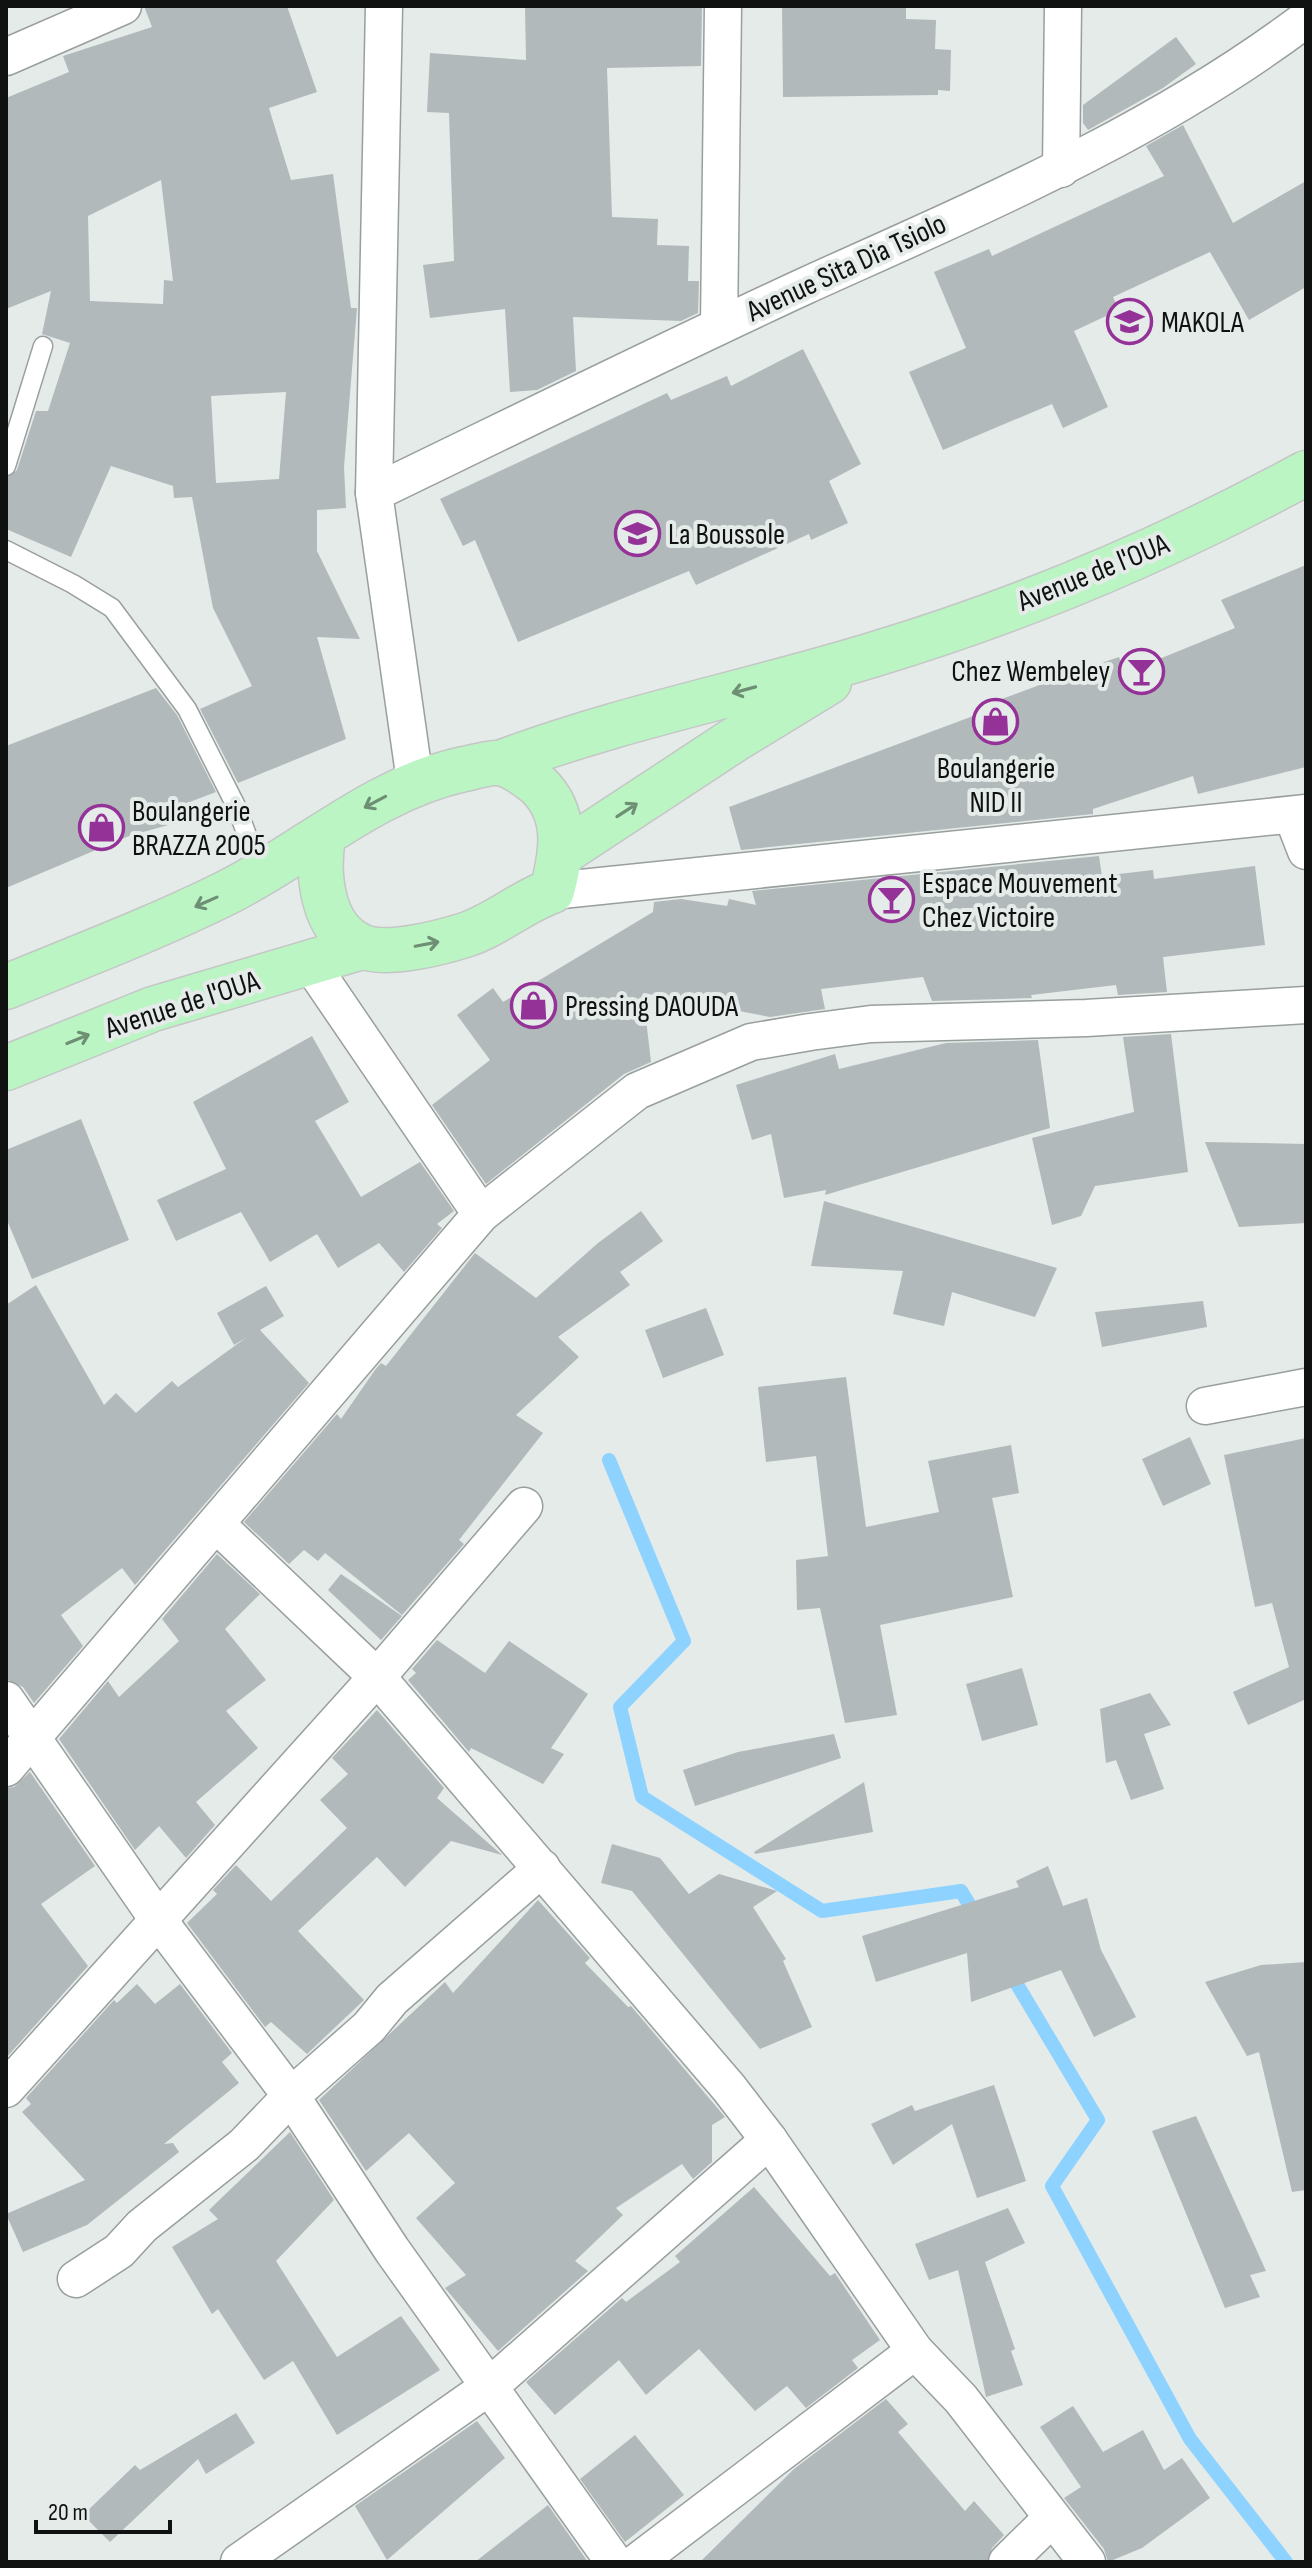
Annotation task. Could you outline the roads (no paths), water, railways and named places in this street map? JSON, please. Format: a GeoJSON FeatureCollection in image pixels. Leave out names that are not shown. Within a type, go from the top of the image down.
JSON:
{"type":"FeatureCollection","features":[{"type":"Feature","properties":{"kind":"main road","name":"Avenue de l'OUA"},"geometry":{"type":"LineString","coordinates":[[500,763],[612,724],[873,655],[1093,577],[1224,518],[1306,473]]}},
{"type":"Feature","properties":{"kind":"main road","name":"Avenue de l'OUA"},"geometry":{"type":"LineString","coordinates":[[557,872],[734,740],[873,655]]}},
{"type":"Feature","properties":{"kind":"main road"},"geometry":{"type":"LineString","coordinates":[[6,987],[226,893],[323,837],[355,813],[415,781],[500,763],[529,777],[549,798],[560,822],[557,872],[531,898],[467,935],[393,949],[362,947],[340,929],[330,912],[319,871],[323,837]]}},
{"type":"Feature","properties":{"kind":"main road","name":"Avenue de l'OUA"},"geometry":{"type":"LineString","coordinates":[[6,1068],[153,1009],[362,947]]}},
{"type":"Feature","properties":{"kind":"street"},"geometry":{"type":"LineString","coordinates":[[6,57],[123,6]]}},
{"type":"Feature","properties":{"kind":"street"},"geometry":{"type":"LineString","coordinates":[[384,6],[374,493],[415,781]]}},
{"type":"Feature","properties":{"kind":"street"},"geometry":{"type":"LineString","coordinates":[[719,326],[723,6]]}},
{"type":"Feature","properties":{"kind":"street"},"geometry":{"type":"LineString","coordinates":[[1061,169],[1063,6]]}},
{"type":"Feature","properties":{"kind":"street","name":"Avenue Sita Dia Tsiolo"},"geometry":{"type":"LineString","coordinates":[[374,493],[719,326],[1061,169],[1249,62],[1306,19]]}},
{"type":"Feature","properties":{"kind":"street"},"geometry":{"type":"LineString","coordinates":[[557,872],[1299,814],[1306,851]]}},
{"type":"Feature","properties":{"kind":"street"},"geometry":{"type":"LineString","coordinates":[[310,963],[481,1214]]}},
{"type":"Feature","properties":{"kind":"street"},"geometry":{"type":"LineString","coordinates":[[6,1768],[481,1214],[637,1091],[751,1042],[871,1024],[1086,1018],[1306,1005]]}},
{"type":"Feature","properties":{"kind":"street"},"geometry":{"type":"LineString","coordinates":[[1205,1406],[1306,1387]]}},
{"type":"Feature","properties":{"kind":"street"},"geometry":{"type":"LineString","coordinates":[[6,2089],[377,1677],[524,1506]]}},
{"type":"Feature","properties":{"kind":"street"},"geometry":{"type":"LineString","coordinates":[[216,1524],[377,1677],[542,1868],[769,2140],[915,2351],[961,2399],[1087,2562]]}},
{"type":"Feature","properties":{"kind":"street"},"geometry":{"type":"LineString","coordinates":[[6,1700],[159,1921],[291,2096],[392,2250],[614,2562]]}},
{"type":"Feature","properties":{"kind":"street"},"geometry":{"type":"LineString","coordinates":[[76,2279],[119,2251],[142,2226],[244,2145],[291,2096],[369,2027],[392,1999],[542,1868]]}},
{"type":"Feature","properties":{"kind":"street"},"geometry":{"type":"LineString","coordinates":[[239,2562],[490,2386],[769,2140]]}},
{"type":"Feature","properties":{"kind":"street"},"geometry":{"type":"LineString","coordinates":[[637,2562],[915,2351]]}},
{"type":"Feature","properties":{"kind":"street"},"geometry":{"type":"LineString","coordinates":[[1007,2562],[1051,2519]]}},
{"type":"Feature","properties":{"kind":"lane"},"geometry":{"type":"LineString","coordinates":[[6,466],[43,346]]}},
{"type":"Feature","properties":{"kind":"lane"},"geometry":{"type":"LineString","coordinates":[[6,550],[112,608],[187,709],[236,806],[261,872]]}},
{"type":"Feature","properties":{"kind":"waterway"},"geometry":{"type":"LineString","coordinates":[[609,1460],[684,1641],[620,1707],[642,1797],[822,1911],[961,1891],[978,1919]]}},
{"type":"Feature","properties":{"kind":"waterway"},"geometry":{"type":"LineString","coordinates":[[1009,1971],[1098,2120],[1052,2186],[1190,2439],[1286,2562]]}},
{"type":"Feature","properties":{"kind":"place","name":"MAKOLA"},"geometry":{"type":"Point","coordinates":[1130,322]}},
{"type":"Feature","properties":{"kind":"place","name":"La Boussole"},"geometry":{"type":"Point","coordinates":[637,534]}},
{"type":"Feature","properties":{"kind":"place","name":"Chez Wembeley"},"geometry":{"type":"Point","coordinates":[1141,671]}},
{"type":"Feature","properties":{"kind":"place","name":"Boulangerie NID II"},"geometry":{"type":"Point","coordinates":[996,722]}},
{"type":"Feature","properties":{"kind":"place","name":"Boulangerie BRAZZA 2005"},"geometry":{"type":"Point","coordinates":[101,828]}},
{"type":"Feature","properties":{"kind":"place","name":"Espace Mouvement Chez Victoire"},"geometry":{"type":"Point","coordinates":[891,900]}},
{"type":"Feature","properties":{"kind":"place","name":"Pressing DAOUDA"},"geometry":{"type":"Point","coordinates":[534,1006]}}]}
